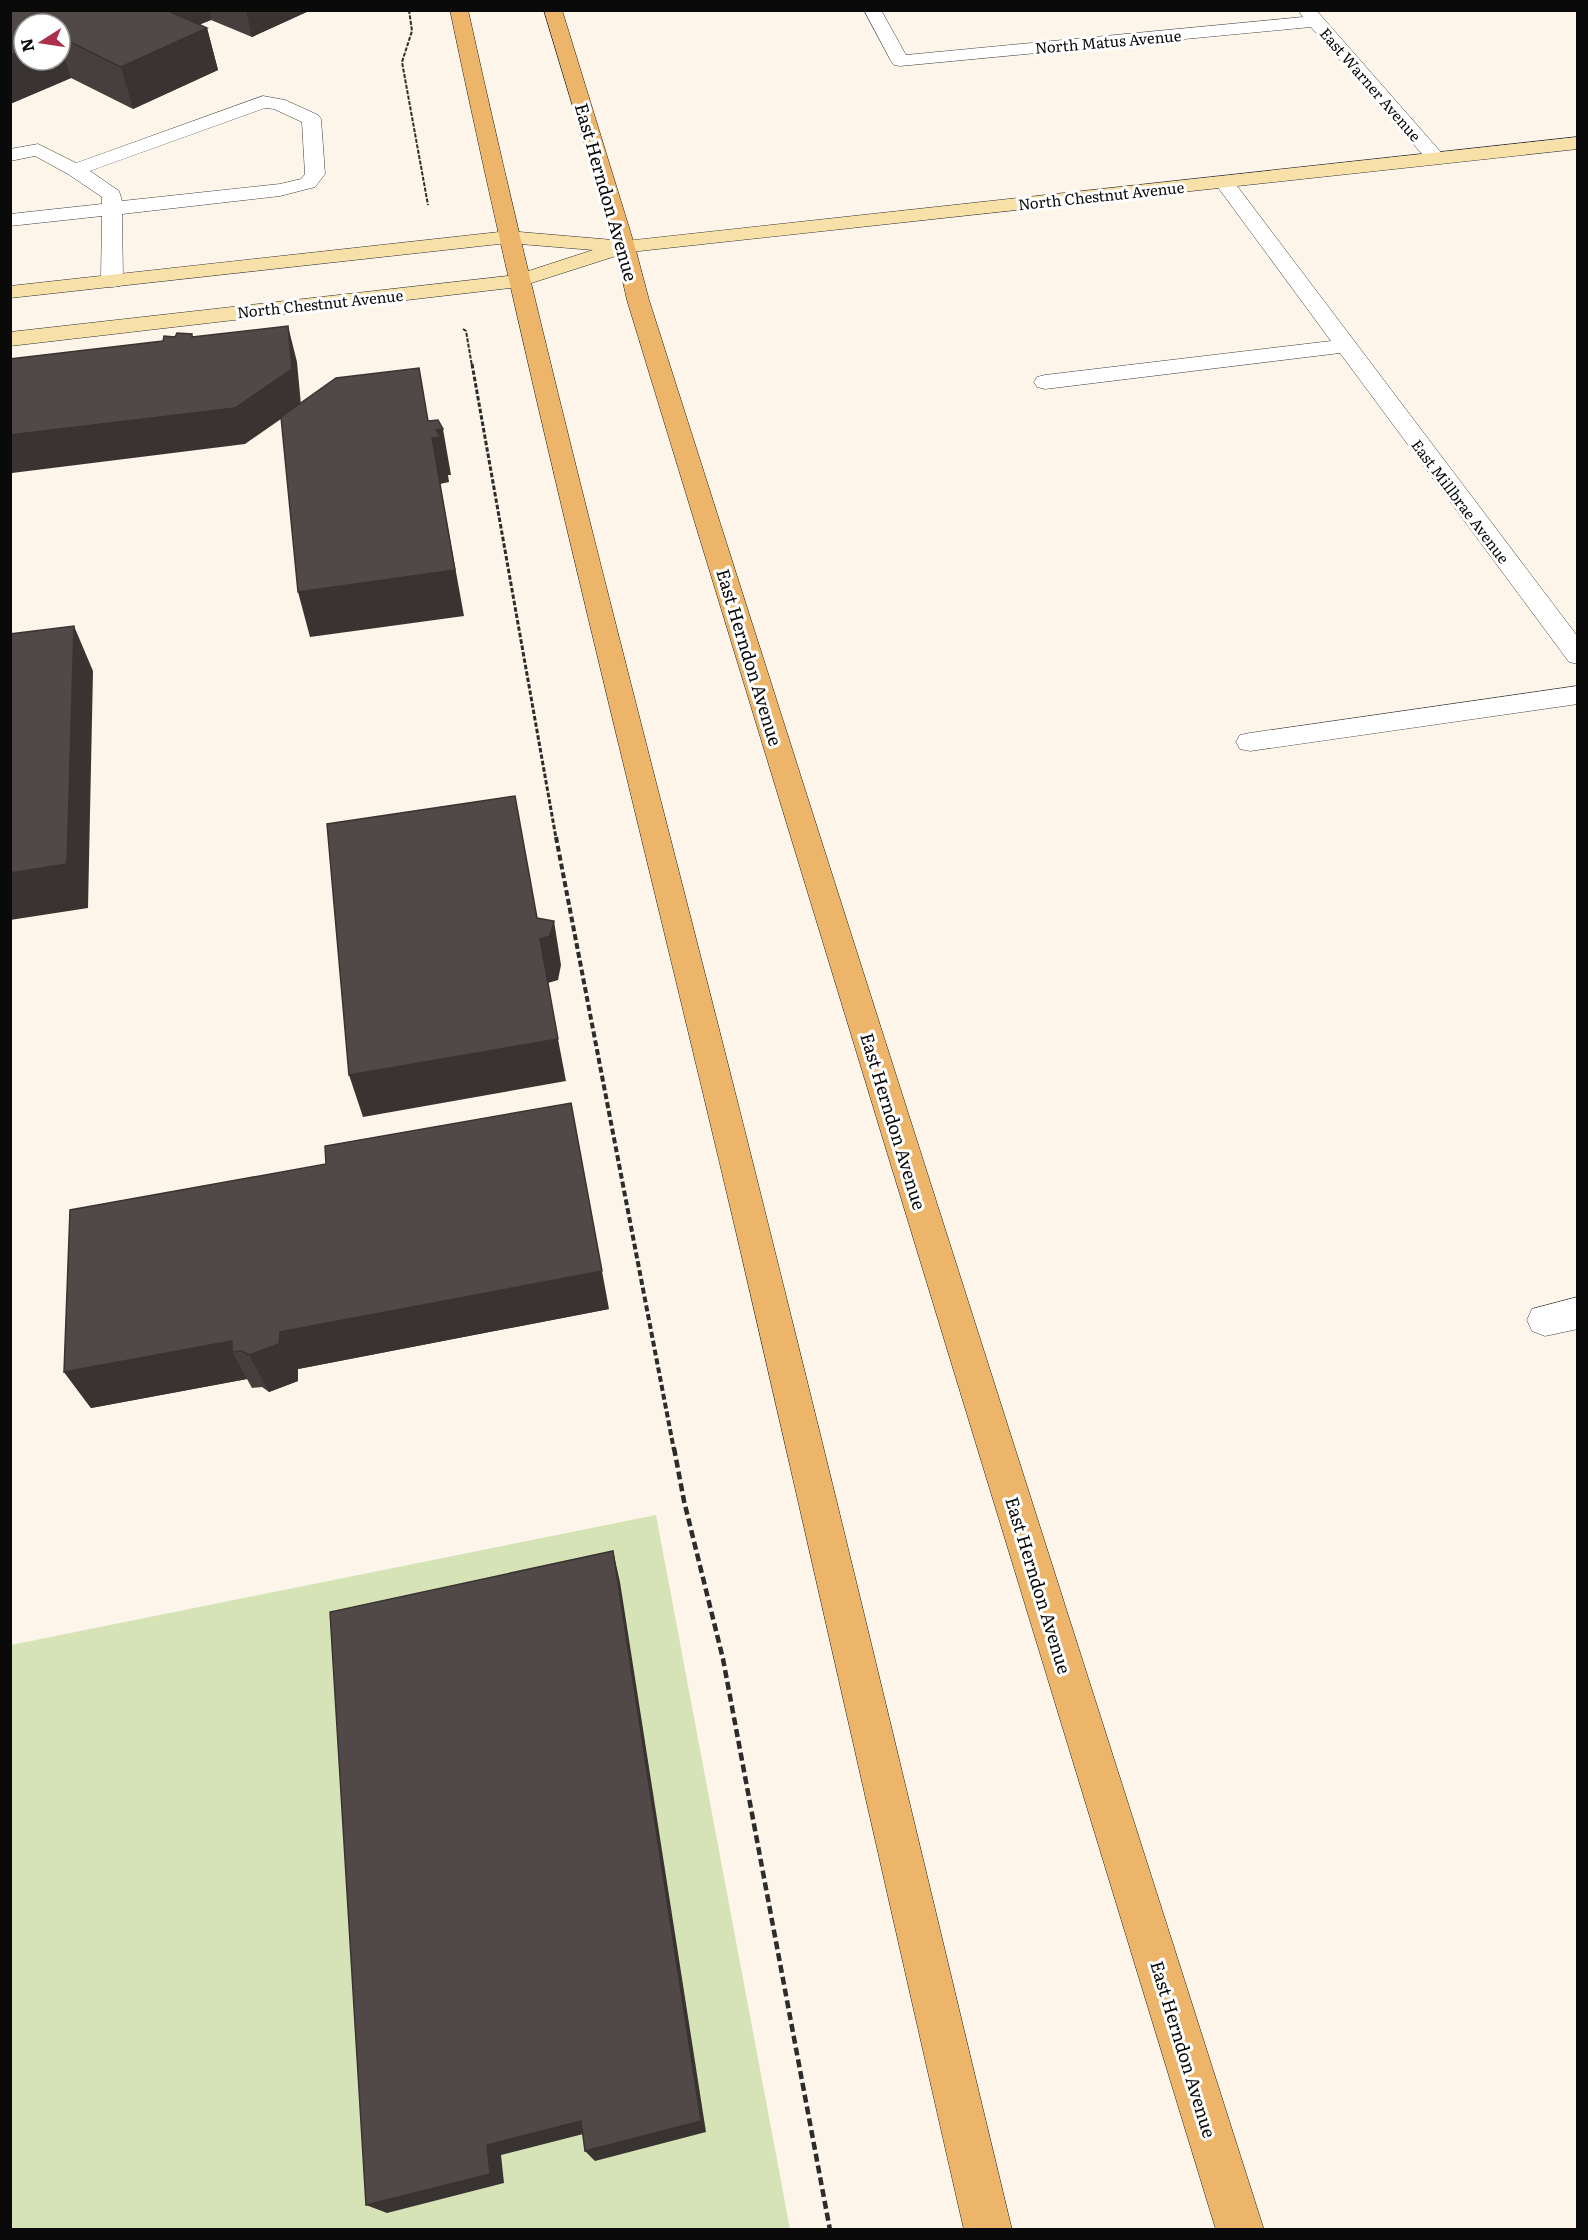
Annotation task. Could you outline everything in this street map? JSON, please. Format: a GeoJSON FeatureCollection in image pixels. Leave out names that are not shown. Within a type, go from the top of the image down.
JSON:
{"type":"FeatureCollection","features":[{"type":"Feature","properties":{"kind":"main road"},"geometry":{"type":"LineString","coordinates":[[459,10],[508,237],[573,513],[754,1236],[988,2229]]}},
{"type":"Feature","properties":{"kind":"main road","name":"East Herndon Avenue"},"geometry":{"type":"LineString","coordinates":[[553,10],[625,247],[645,322],[1240,2229]]}},
{"type":"Feature","properties":{"kind":"main road","name":"North Chestnut Avenue"},"geometry":{"type":"LineString","coordinates":[[10,292],[508,237],[625,247],[1578,143]]}},
{"type":"Feature","properties":{"kind":"main road","name":"North Chestnut Avenue"},"geometry":{"type":"LineString","coordinates":[[10,339],[519,281],[625,247]]}},
{"type":"Feature","properties":{"kind":"street","name":"North Matus Avenue"},"geometry":{"type":"LineString","coordinates":[[872,10],[900,61],[1311,16]]}},
{"type":"Feature","properties":{"kind":"street","name":"East Warner Avenue"},"geometry":{"type":"LineString","coordinates":[[1311,16],[1437,158]]}},
{"type":"Feature","properties":{"kind":"street"},"geometry":{"type":"LineString","coordinates":[[10,220],[280,190],[308,183],[315,174],[311,119],[278,104],[263,102],[75,170]]}},
{"type":"Feature","properties":{"kind":"street"},"geometry":{"type":"LineString","coordinates":[[10,155],[38,150],[75,170],[112,195],[112,280]]}},
{"type":"Feature","properties":{"kind":"street","name":"East Millbrae Avenue"},"geometry":{"type":"LineString","coordinates":[[1224,182],[1578,656]]}},
{"type":"Feature","properties":{"kind":"street"},"geometry":{"type":"LineString","coordinates":[[1045,382],[1345,346]]}},
{"type":"Feature","properties":{"kind":"street"},"geometry":{"type":"LineString","coordinates":[[1250,742],[1578,695]]}},
{"type":"Feature","properties":{"kind":"path"},"geometry":{"type":"LineString","coordinates":[[409,10],[412,31],[402,62],[428,207]]}},
{"type":"Feature","properties":{"kind":"path"},"geometry":{"type":"LineString","coordinates":[[460,326],[466,331],[543,769],[684,1501],[723,1659],[830,2229]]}},
{"type":"Feature","properties":{"kind":"green space"},"geometry":{"type":"Polygon","coordinates":[[[656,1515],[790,2229],[11,2230],[11,1645],[656,1515]]]}},
{"type":"Feature","properties":{"kind":"building"},"geometry":{"type":"Polygon","coordinates":[[[10,10],[166,10],[207,28],[121,67],[72,43],[72,12],[12,12],[12,54],[10,55],[10,10]]]}},
{"type":"Feature","properties":{"kind":"building"},"geometry":{"type":"Polygon","coordinates":[[[288,326],[292,369],[235,408],[10,435],[10,359],[163,341],[164,336],[175,337],[177,333],[192,334],[192,337],[288,326]]]}},
{"type":"Feature","properties":{"kind":"building"},"geometry":{"type":"Polygon","coordinates":[[[419,368],[428,421],[438,420],[443,429],[436,430],[441,437],[432,438],[455,570],[298,592],[281,417],[336,378],[419,368]]]}},
{"type":"Feature","properties":{"kind":"building"},"geometry":{"type":"Polygon","coordinates":[[[74,626],[67,864],[10,873],[10,634],[74,626]]]}},
{"type":"Feature","properties":{"kind":"building"},"geometry":{"type":"Polygon","coordinates":[[[515,796],[537,918],[554,921],[550,936],[540,939],[558,1039],[349,1075],[327,824],[515,796]]]}},
{"type":"Feature","properties":{"kind":"building"},"geometry":{"type":"Polygon","coordinates":[[[571,1103],[602,1271],[280,1332],[279,1344],[249,1355],[242,1351],[232,1352],[232,1341],[64,1372],[70,1210],[326,1164],[325,1146],[571,1103]]]}},
{"type":"Feature","properties":{"kind":"building"},"geometry":{"type":"Polygon","coordinates":[[[613,1551],[701,2121],[585,2151],[581,2121],[487,2145],[490,2174],[366,2205],[330,1612],[613,1551]]]}}]}
